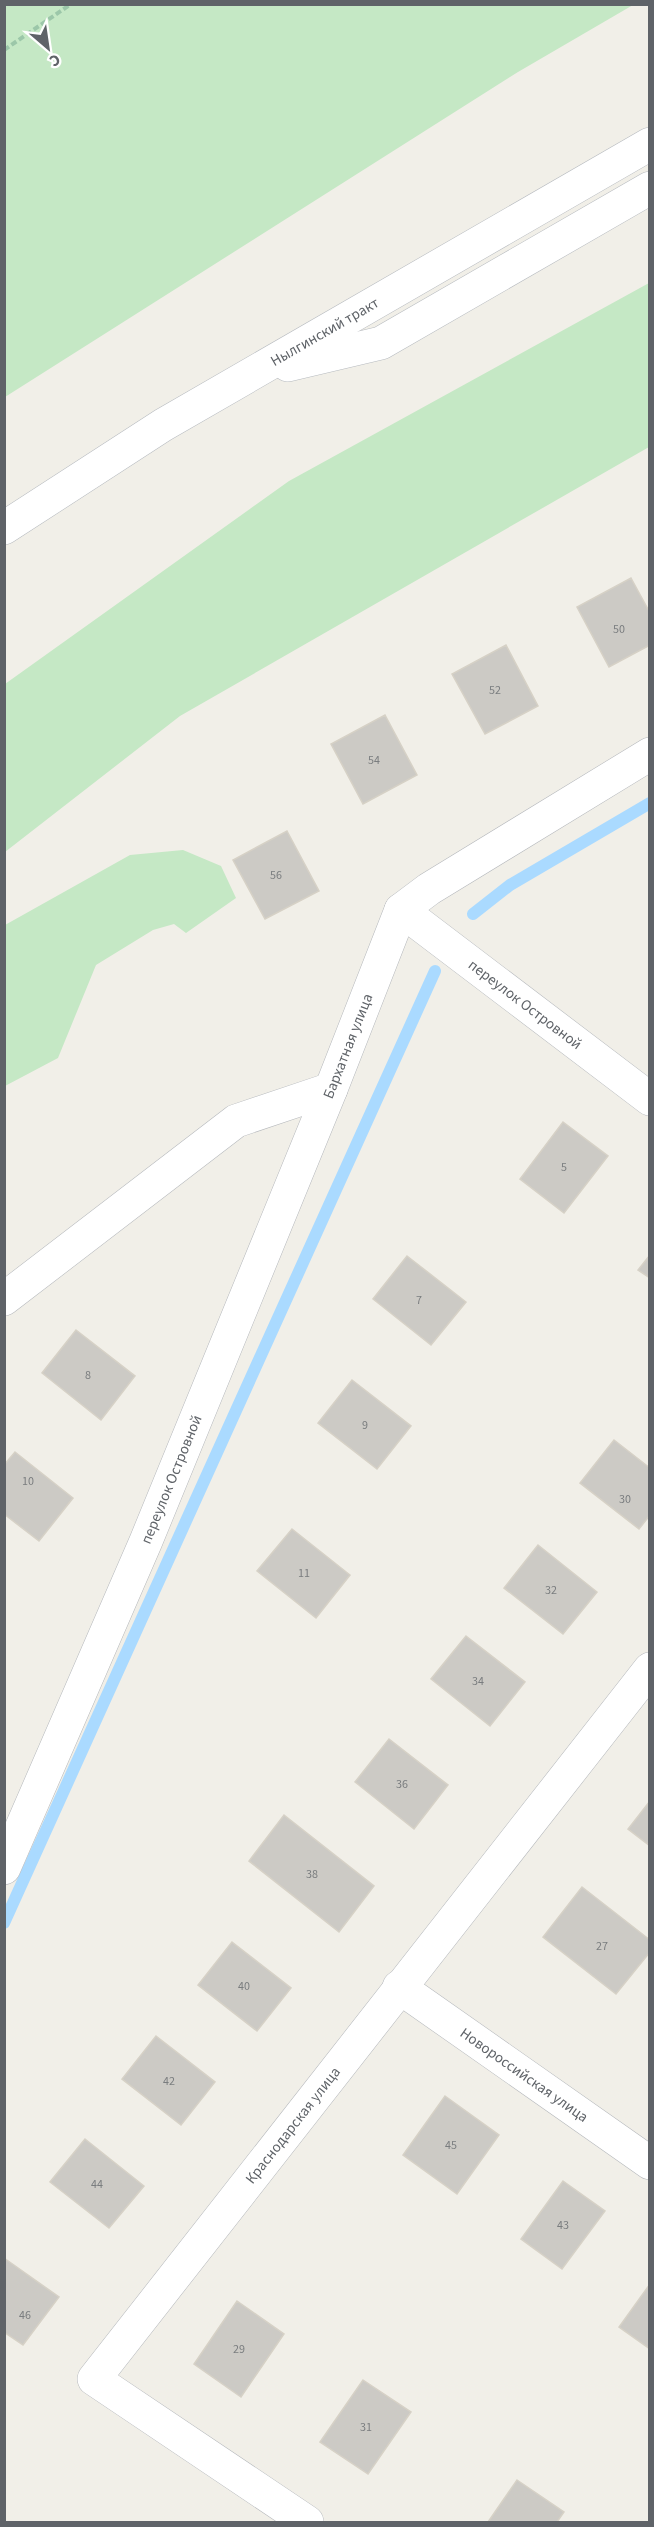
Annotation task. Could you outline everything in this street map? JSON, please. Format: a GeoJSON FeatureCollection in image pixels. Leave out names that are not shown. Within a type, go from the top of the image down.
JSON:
{"type":"FeatureCollection","features":[{"type":"Feature","properties":{"kind":"street","name":"Нылгинский тракт"},"geometry":{"type":"LineString","coordinates":[[4,528],[163,425],[650,144]]}},
{"type":"Feature","properties":{"kind":"street"},"geometry":{"type":"LineString","coordinates":[[254,373],[381,343],[650,188]]}},
{"type":"Feature","properties":{"kind":"street"},"geometry":{"type":"LineString","coordinates":[[401,910],[429,889],[650,754]]}},
{"type":"Feature","properties":{"kind":"street","name":"Бархатная улица"},"geometry":{"type":"LineString","coordinates":[[4,1299],[236,1121],[331,1089],[401,910]]}},
{"type":"Feature","properties":{"kind":"street","name":"переулок Островной"},"geometry":{"type":"LineString","coordinates":[[401,910],[650,1100]]}},
{"type":"Feature","properties":{"kind":"street","name":"переулок Островной"},"geometry":{"type":"LineString","coordinates":[[4,1868],[146,1541],[331,1089]]}},
{"type":"Feature","properties":{"kind":"street","name":"Краснодарская улица"},"geometry":{"type":"LineString","coordinates":[[307,2523],[94,2379],[650,1669]]}},
{"type":"Feature","properties":{"kind":"street","name":"Новороссийская улица"},"geometry":{"type":"LineString","coordinates":[[399,1987],[650,2163]]}},
{"type":"Feature","properties":{"kind":"path"},"geometry":{"type":"LineString","coordinates":[[4,50],[71,4]]}},
{"type":"Feature","properties":{"kind":"green space"},"geometry":{"type":"Polygon","coordinates":[[[4,5],[633,5],[518,72],[5,397],[4,5]]]}},
{"type":"Feature","properties":{"kind":"green space"},"geometry":{"type":"Polygon","coordinates":[[[649,283],[649,447],[180,716],[5,852],[5,684],[289,481],[649,283]]]}},
{"type":"Feature","properties":{"kind":"green space"},"geometry":{"type":"Polygon","coordinates":[[[183,850],[221,866],[236,898],[186,933],[174,924],[153,930],[96,965],[58,1058],[5,1086],[5,925],[130,855],[183,850]]]}},
{"type":"Feature","properties":{"kind":"building"},"geometry":{"type":"Polygon","coordinates":[[[631,578],[650,613],[650,645],[609,667],[577,607],[631,578]]]}},
{"type":"Feature","properties":{"kind":"building"},"geometry":{"type":"Polygon","coordinates":[[[506,645],[538,706],[485,734],[452,674],[506,645]]]}},
{"type":"Feature","properties":{"kind":"building"},"geometry":{"type":"Polygon","coordinates":[[[385,715],[417,775],[363,804],[331,744],[385,715]]]}},
{"type":"Feature","properties":{"kind":"building"},"geometry":{"type":"Polygon","coordinates":[[[287,831],[319,891],[265,919],[233,860],[287,831]]]}},
{"type":"Feature","properties":{"kind":"building"},"geometry":{"type":"Polygon","coordinates":[[[563,1122],[608,1156],[564,1213],[520,1179],[563,1122]]]}},
{"type":"Feature","properties":{"kind":"building"},"geometry":{"type":"Polygon","coordinates":[[[650,1255],[650,1278],[638,1270],[650,1255]]]}},
{"type":"Feature","properties":{"kind":"building"},"geometry":{"type":"Polygon","coordinates":[[[407,1256],[466,1302],[431,1345],[373,1299],[407,1256]]]}},
{"type":"Feature","properties":{"kind":"building"},"geometry":{"type":"Polygon","coordinates":[[[76,1330],[135,1376],[101,1420],[42,1373],[76,1330]]]}},
{"type":"Feature","properties":{"kind":"building"},"geometry":{"type":"Polygon","coordinates":[[[352,1380],[411,1426],[377,1469],[318,1423],[352,1380]]]}},
{"type":"Feature","properties":{"kind":"building"},"geometry":{"type":"Polygon","coordinates":[[[614,1440],[650,1468],[650,1515],[639,1529],[580,1483],[614,1440]]]}},
{"type":"Feature","properties":{"kind":"building"},"geometry":{"type":"Polygon","coordinates":[[[15,1452],[73,1498],[39,1541],[4,1514],[4,1465],[15,1452]]]}},
{"type":"Feature","properties":{"kind":"building"},"geometry":{"type":"Polygon","coordinates":[[[292,1529],[350,1575],[316,1618],[257,1571],[292,1529]]]}},
{"type":"Feature","properties":{"kind":"building"},"geometry":{"type":"Polygon","coordinates":[[[538,1545],[597,1592],[563,1634],[504,1588],[538,1545]]]}},
{"type":"Feature","properties":{"kind":"building"},"geometry":{"type":"Polygon","coordinates":[[[466,1636],[525,1682],[490,1726],[431,1679],[466,1636]]]}},
{"type":"Feature","properties":{"kind":"building"},"geometry":{"type":"Polygon","coordinates":[[[389,1739],[448,1785],[414,1829],[355,1782],[389,1739]]]}},
{"type":"Feature","properties":{"kind":"building"},"geometry":{"type":"Polygon","coordinates":[[[650,1801],[650,1846],[628,1829],[650,1801]]]}},
{"type":"Feature","properties":{"kind":"building"},"geometry":{"type":"Polygon","coordinates":[[[284,1815],[374,1886],[339,1932],[249,1861],[284,1815]]]}},
{"type":"Feature","properties":{"kind":"building"},"geometry":{"type":"Polygon","coordinates":[[[582,1887],[650,1940],[650,1952],[616,1994],[543,1937],[582,1887]]]}},
{"type":"Feature","properties":{"kind":"building"},"geometry":{"type":"Polygon","coordinates":[[[232,1942],[291,1988],[257,2031],[198,1985],[232,1942]]]}},
{"type":"Feature","properties":{"kind":"building"},"geometry":{"type":"Polygon","coordinates":[[[156,2036],[215,2082],[181,2125],[122,2079],[156,2036]]]}},
{"type":"Feature","properties":{"kind":"building"},"geometry":{"type":"Polygon","coordinates":[[[445,2096],[499,2135],[457,2194],[403,2155],[445,2096]]]}},
{"type":"Feature","properties":{"kind":"building"},"geometry":{"type":"Polygon","coordinates":[[[85,2139],[144,2186],[109,2228],[50,2182],[85,2139]]]}},
{"type":"Feature","properties":{"kind":"building"},"geometry":{"type":"Polygon","coordinates":[[[563,2181],[605,2211],[562,2269],[521,2239],[563,2181]]]}},
{"type":"Feature","properties":{"kind":"building"},"geometry":{"type":"Polygon","coordinates":[[[4,2258],[59,2297],[23,2345],[4,2332],[4,2258]]]}},
{"type":"Feature","properties":{"kind":"building"},"geometry":{"type":"Polygon","coordinates":[[[650,2284],[650,2349],[619,2327],[650,2284]]]}},
{"type":"Feature","properties":{"kind":"building"},"geometry":{"type":"Polygon","coordinates":[[[237,2301],[284,2334],[241,2397],[194,2364],[237,2301]]]}},
{"type":"Feature","properties":{"kind":"building"},"geometry":{"type":"Polygon","coordinates":[[[363,2380],[411,2412],[368,2474],[320,2442],[363,2380]]]}},
{"type":"Feature","properties":{"kind":"building"},"geometry":{"type":"Polygon","coordinates":[[[517,2480],[564,2512],[557,2522],[488,2522],[517,2480]]]}},
{"type":"Feature","properties":{"kind":"waterway"},"geometry":{"type":"LineString","coordinates":[[473,914],[510,885],[650,803]]}},
{"type":"Feature","properties":{"kind":"waterway"},"geometry":{"type":"LineString","coordinates":[[4,1923],[435,971]]}}]}
